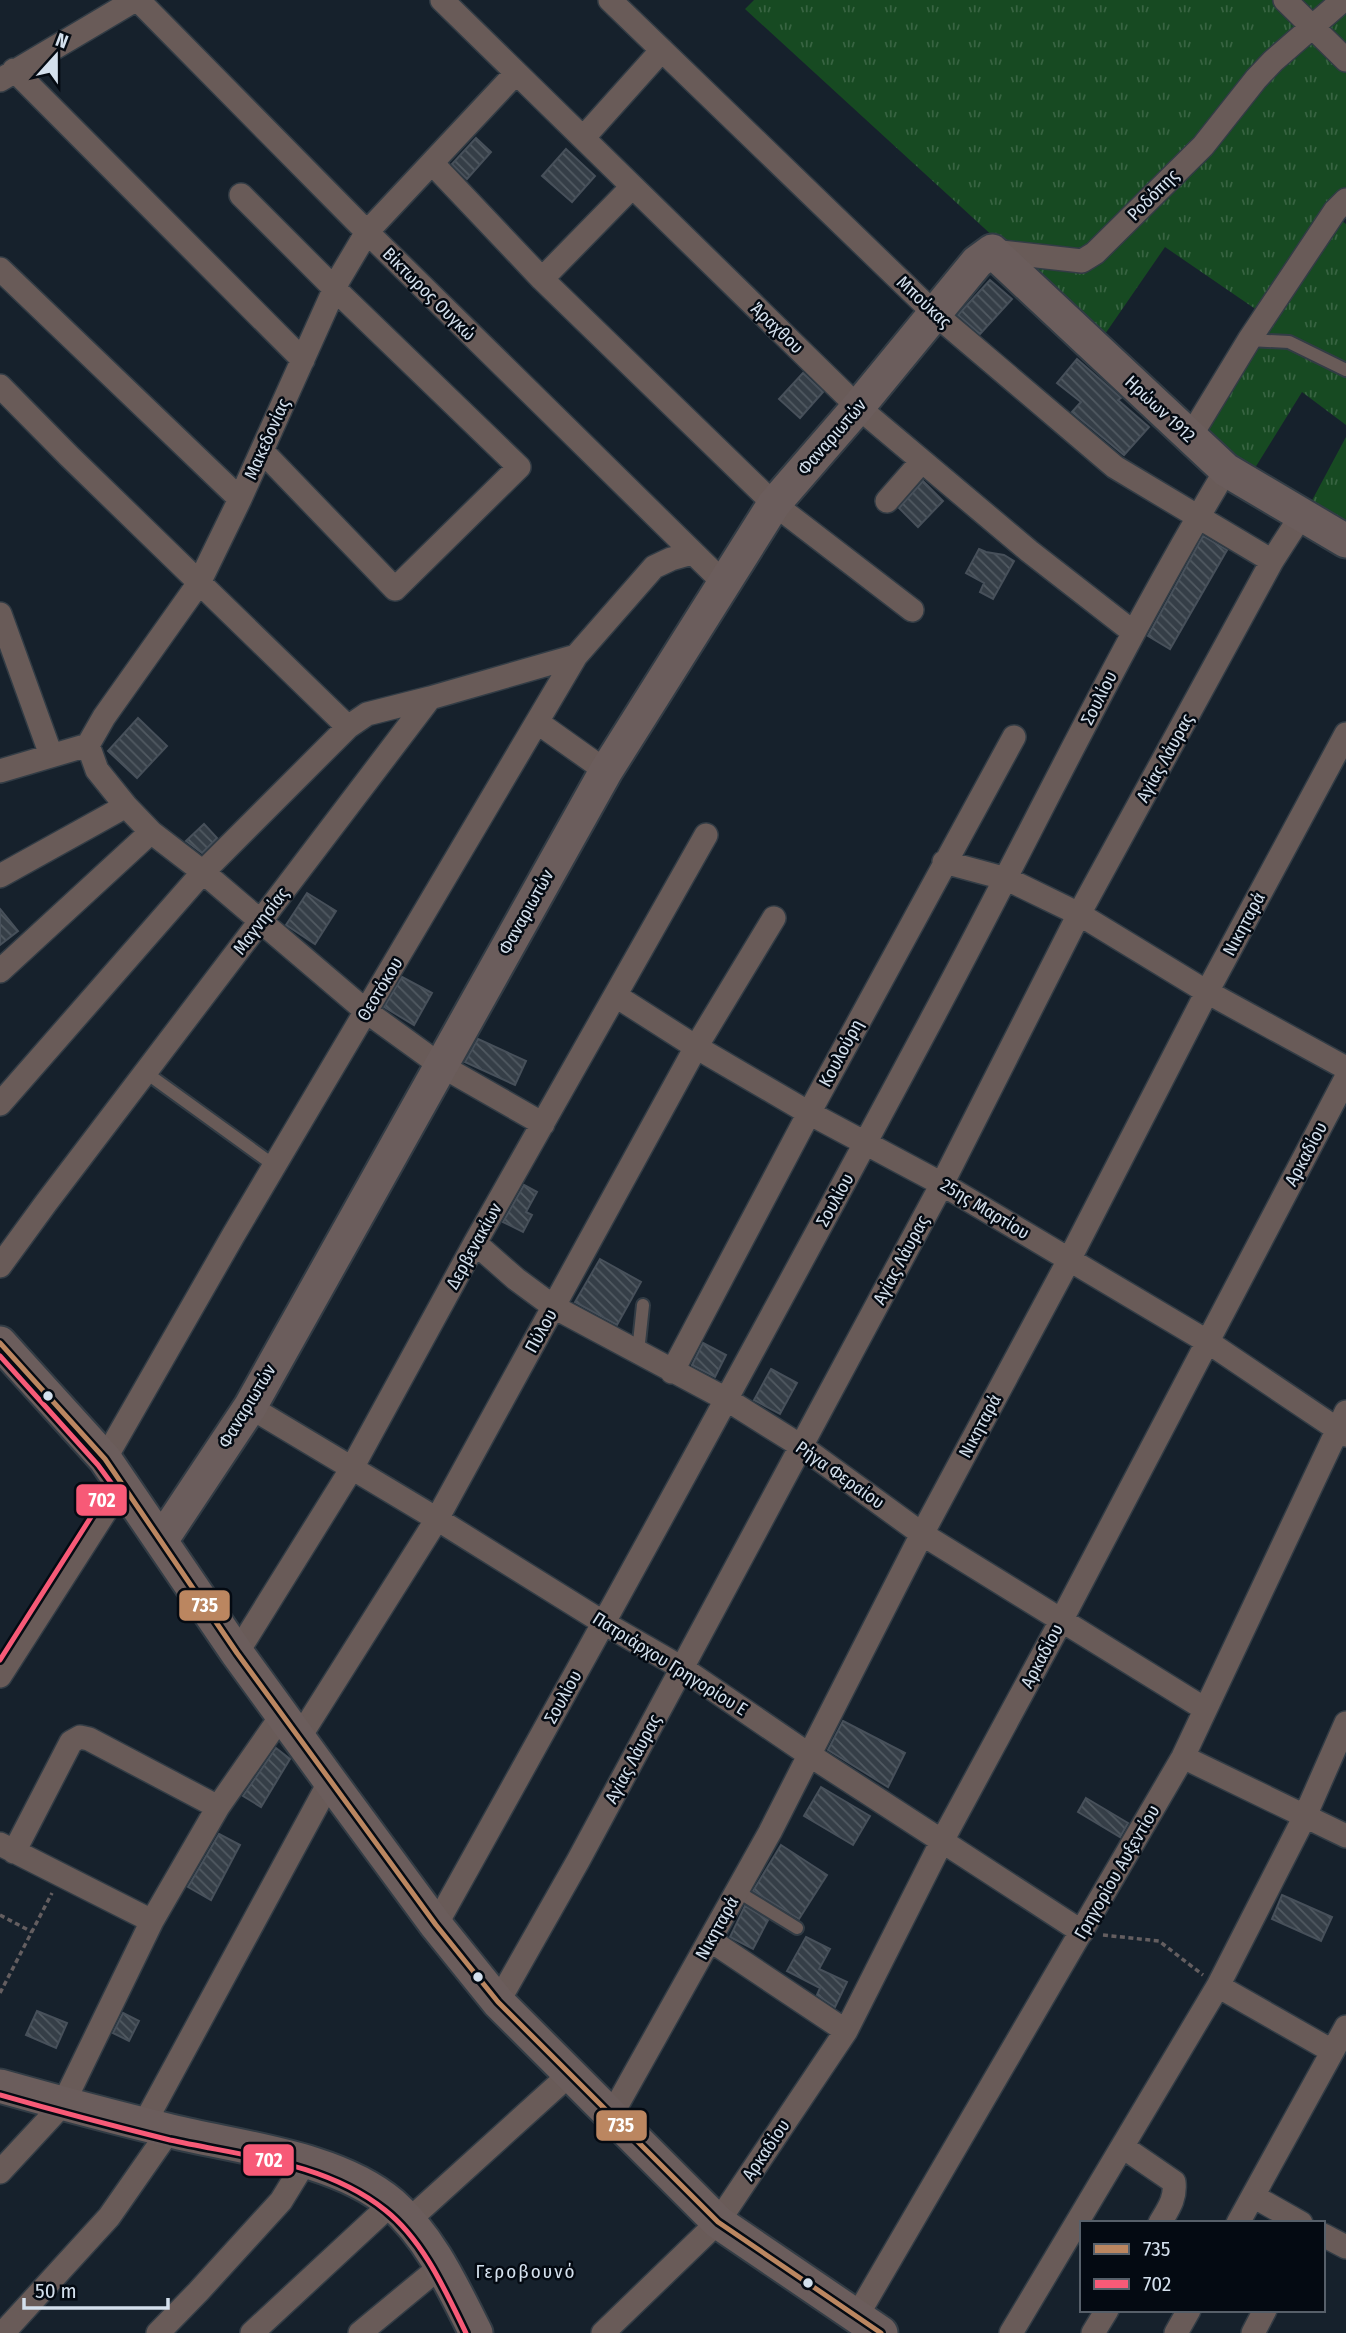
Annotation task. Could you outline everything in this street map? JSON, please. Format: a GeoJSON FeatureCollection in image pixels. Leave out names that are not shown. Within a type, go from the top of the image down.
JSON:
{"type":"FeatureCollection","features":[{"type":"Feature","properties":{"kind":"street"},"geometry":{"type":"LineString","coordinates":[[136,0],[7,75],[303,360]]}},
{"type":"Feature","properties":{"kind":"street","name":"Βίκτωρος Ουγκώ"},"geometry":{"type":"LineString","coordinates":[[136,0],[367,232],[725,584]]}},
{"type":"Feature","properties":{"kind":"street","name":"Άραχθου"},"geometry":{"type":"LineString","coordinates":[[442,0],[858,408],[1029,551],[1133,632]]}},
{"type":"Feature","properties":{"kind":"street","name":"Μπούκας"},"geometry":{"type":"LineString","coordinates":[[610,0],[934,313],[1115,467],[1272,561]]}},
{"type":"Feature","properties":{"kind":"street"},"geometry":{"type":"LineString","coordinates":[[1285,0],[1346,60]]}},
{"type":"Feature","properties":{"kind":"street","name":"Ροδόπης"},"geometry":{"type":"LineString","coordinates":[[992,251],[1082,261],[1095,253],[1203,146],[1264,70],[1343,0]]}},
{"type":"Feature","properties":{"kind":"street"},"geometry":{"type":"LineString","coordinates":[[584,137],[662,50]]}},
{"type":"Feature","properties":{"kind":"street","name":"Μακεδονίας"},"geometry":{"type":"LineString","coordinates":[[88,745],[104,717],[199,583],[240,499],[335,287],[367,232],[516,73]]}},
{"type":"Feature","properties":{"kind":"street"},"geometry":{"type":"LineString","coordinates":[[432,163],[542,279],[774,504],[912,610]]}},
{"type":"Feature","properties":{"kind":"street"},"geometry":{"type":"LineString","coordinates":[[542,279],[632,187]]}},
{"type":"Feature","properties":{"kind":"street"},"geometry":{"type":"LineString","coordinates":[[242,195],[519,467],[395,589],[261,451]]}},
{"type":"Feature","properties":{"kind":"street"},"geometry":{"type":"LineString","coordinates":[[1189,437],[1249,340],[1342,210]]}},
{"type":"Feature","properties":{"kind":"street"},"geometry":{"type":"LineString","coordinates":[[934,313],[977,262],[992,251]]}},
{"type":"Feature","properties":{"kind":"street","name":"Ηρώων 1912"},"geometry":{"type":"LineString","coordinates":[[992,251],[1226,470],[1346,541]]}},
{"type":"Feature","properties":{"kind":"street"},"geometry":{"type":"LineString","coordinates":[[0,269],[240,499]]}},
{"type":"Feature","properties":{"kind":"street","name":"Φαναριωτών"},"geometry":{"type":"LineString","coordinates":[[161,1541],[250,1407],[606,771],[774,504],[858,408],[934,313]]}},
{"type":"Feature","properties":{"kind":"street"},"geometry":{"type":"LineString","coordinates":[[0,386],[348,727]]}},
{"type":"Feature","properties":{"kind":"street"},"geometry":{"type":"LineString","coordinates":[[887,501],[922,461]]}},
{"type":"Feature","properties":{"kind":"street","name":"Σουλίου"},"geometry":{"type":"LineString","coordinates":[[436,1925],[866,1142],[1007,878],[1133,632],[1226,470]]}},
{"type":"Feature","properties":{"kind":"street","name":"Αγίας Λάυρας"},"geometry":{"type":"LineString","coordinates":[[498,2001],[578,1861],[942,1184],[1079,914],[1272,561],[1301,516]]}},
{"type":"Feature","properties":{"kind":"street","name":"Θεοτόκου"},"geometry":{"type":"LineString","coordinates":[[0,1676],[114,1472],[275,1166],[576,656],[654,567],[692,553]]}},
{"type":"Feature","properties":{"kind":"street"},"geometry":{"type":"LineString","coordinates":[[0,614],[51,755]]}},
{"type":"Feature","properties":{"kind":"street"},"geometry":{"type":"LineString","coordinates":[[0,1104],[203,872],[348,727],[367,714],[576,656]]}},
{"type":"Feature","properties":{"kind":"street","name":"Μαγνησίας"},"geometry":{"type":"LineString","coordinates":[[0,1266],[430,698]]}},
{"type":"Feature","properties":{"kind":"street"},"geometry":{"type":"LineString","coordinates":[[537,722],[606,771]]}},
{"type":"Feature","properties":{"kind":"street","name":"Νικηταρά"},"geometry":{"type":"LineString","coordinates":[[611,2116],[770,1832],[922,1534],[1346,734]]}},
{"type":"Feature","properties":{"kind":"street","name":"Κουλούρη"},"geometry":{"type":"LineString","coordinates":[[672,1372],[944,862],[1014,737]]}},
{"type":"Feature","properties":{"kind":"street"},"geometry":{"type":"LineString","coordinates":[[0,771],[88,745],[97,770],[151,832],[203,872],[367,1012],[440,1065],[544,1124]]}},
{"type":"Feature","properties":{"kind":"street"},"geometry":{"type":"LineString","coordinates":[[0,876],[126,806]]}},
{"type":"Feature","properties":{"kind":"street"},"geometry":{"type":"LineString","coordinates":[[0,971],[151,832]]}},
{"type":"Feature","properties":{"kind":"street","name":"Δερβενακίων"},"geometry":{"type":"LineString","coordinates":[[237,1653],[352,1468],[475,1243],[706,835]]}},
{"type":"Feature","properties":{"kind":"street"},"geometry":{"type":"LineString","coordinates":[[944,862],[1007,878],[1079,914],[1207,992],[1346,1069]]}},
{"type":"Feature","properties":{"kind":"street","name":"Πύλου"},"geometry":{"type":"LineString","coordinates":[[0,2172],[63,2104],[152,1921],[218,1807],[290,1727],[437,1518],[696,1047],[774,918]]}},
{"type":"Feature","properties":{"kind":"street","name":"25ης Μαρτίου"},"geometry":{"type":"LineString","coordinates":[[616,996],[696,1047],[809,1113],[942,1184],[1343,1425]]}},
{"type":"Feature","properties":{"kind":"street","name":"Αρκαδίου"},"geometry":{"type":"LineString","coordinates":[[603,2333],[718,2222],[846,2031],[942,1841],[1346,1078]]}},
{"type":"Feature","properties":{"kind":"street","name":"Ρήγα Φεραίου"},"geometry":{"type":"LineString","coordinates":[[475,1243],[516,1279],[554,1307],[726,1399],[801,1446],[922,1534],[1205,1709]]}},
{"type":"Feature","properties":{"kind":"street"},"geometry":{"type":"LineString","coordinates":[[0,1345],[114,1472],[290,1727],[436,1925],[498,2001],[718,2222],[869,2325]]}},
{"type":"Feature","properties":{"kind":"street","name":"Πατριάρχου Γρηγορίου Ε"},"geometry":{"type":"LineString","coordinates":[[250,1407],[682,1668],[808,1754],[1082,1932]]}},
{"type":"Feature","properties":{"kind":"street","name":"Γρηγορίου Αυξεντίου"},"geometry":{"type":"LineString","coordinates":[[869,2325],[1082,1932],[1184,1756],[1343,1425]]}},
{"type":"Feature","properties":{"kind":"street"},"geometry":{"type":"LineString","coordinates":[[1011,2333],[1218,1986],[1305,1816],[1346,1723]]}},
{"type":"Feature","properties":{"kind":"street"},"geometry":{"type":"LineString","coordinates":[[152,1921],[7,1848],[71,1742],[80,1737],[89,1739],[218,1807]]}},
{"type":"Feature","properties":{"kind":"street"},"geometry":{"type":"LineString","coordinates":[[1184,1756],[1346,1836]]}},
{"type":"Feature","properties":{"kind":"street"},"geometry":{"type":"LineString","coordinates":[[3,2333],[109,2217],[157,2128],[330,1782]]}},
{"type":"Feature","properties":{"kind":"street"},"geometry":{"type":"LineString","coordinates":[[710,1940],[846,2031]]}},
{"type":"Feature","properties":{"kind":"street"},"geometry":{"type":"LineString","coordinates":[[1218,1986],[1332,2051]]}},
{"type":"Feature","properties":{"kind":"street"},"geometry":{"type":"LineString","coordinates":[[1239,2221],[1346,2027]]}},
{"type":"Feature","properties":{"kind":"street"},"geometry":{"type":"LineString","coordinates":[[252,2333],[569,2075]]}},
{"type":"Feature","properties":{"kind":"street"},"geometry":{"type":"LineString","coordinates":[[0,2086],[157,2128],[305,2162],[358,2180],[400,2212],[441,2266],[477,2333]]}},
{"type":"Feature","properties":{"kind":"street"},"geometry":{"type":"LineString","coordinates":[[1122,2147],[1174,2182],[1176,2192],[1161,2221]]}},
{"type":"Feature","properties":{"kind":"street"},"geometry":{"type":"LineString","coordinates":[[158,2333],[281,2200],[305,2162]]}},
{"type":"Feature","properties":{"kind":"street"},"geometry":{"type":"LineString","coordinates":[[1253,2196],[1297,2221]]}},
{"type":"Feature","properties":{"kind":"street"},"geometry":{"type":"LineString","coordinates":[[1325,2236],[1346,2247]]}},
{"type":"Feature","properties":{"kind":"street"},"geometry":{"type":"LineString","coordinates":[[360,2333],[441,2266]]}},
{"type":"Feature","properties":{"kind":"street"},"geometry":{"type":"LineString","coordinates":[[1093,2333],[1106,2312]]}},
{"type":"Feature","properties":{"kind":"street"},"geometry":{"type":"LineString","coordinates":[[1176,2333],[1188,2312]]}},
{"type":"Feature","properties":{"kind":"street"},"geometry":{"type":"LineString","coordinates":[[1253,2333],[1264,2312]]}},
{"type":"Feature","properties":{"kind":"lane"},"geometry":{"type":"LineString","coordinates":[[1249,340],[1289,342],[1346,370]]}},
{"type":"Feature","properties":{"kind":"lane"},"geometry":{"type":"LineString","coordinates":[[145,1072],[275,1166]]}},
{"type":"Feature","properties":{"kind":"lane"},"geometry":{"type":"LineString","coordinates":[[638,1352],[643,1305]]}},
{"type":"Feature","properties":{"kind":"lane"},"geometry":{"type":"LineString","coordinates":[[737,1891],[797,1928]]}},
{"type":"Feature","properties":{"kind":"path"},"geometry":{"type":"LineString","coordinates":[[0,1993],[61,1876]]}},
{"type":"Feature","properties":{"kind":"path"},"geometry":{"type":"LineString","coordinates":[[0,1915],[32,1931]]}},
{"type":"Feature","properties":{"kind":"path"},"geometry":{"type":"LineString","coordinates":[[1082,1932],[1159,1941],[1218,1986]]}},
{"type":"Feature","properties":{"kind":"green space"},"geometry":{"type":"Polygon","coordinates":[[[754,0],[1346,0],[1346,190],[1327,209],[1346,224],[1346,425],[1302,392],[1250,476],[1202,438],[1270,319],[1165,247],[1103,337],[745,9],[754,0]]]}},
{"type":"Feature","properties":{"kind":"green space"},"geometry":{"type":"Polygon","coordinates":[[[1346,437],[1346,528],[1309,506],[1346,437]]]}},
{"type":"Feature","properties":{"kind":"building"},"geometry":{"type":"Polygon","coordinates":[[[476,138],[491,152],[467,179],[452,164],[476,138]]]}},
{"type":"Feature","properties":{"kind":"building"},"geometry":{"type":"Polygon","coordinates":[[[566,149],[595,176],[572,202],[542,176],[566,149]]]}},
{"type":"Feature","properties":{"kind":"building"},"geometry":{"type":"Polygon","coordinates":[[[990,280],[1012,299],[980,334],[958,315],[990,280]]]}},
{"type":"Feature","properties":{"kind":"building"},"geometry":{"type":"Polygon","coordinates":[[[1077,359],[1149,427],[1124,455],[1072,412],[1081,402],[1057,383],[1077,359]]]}},
{"type":"Feature","properties":{"kind":"building"},"geometry":{"type":"Polygon","coordinates":[[[803,373],[823,392],[800,418],[779,399],[803,373]]]}},
{"type":"Feature","properties":{"kind":"building"},"geometry":{"type":"Polygon","coordinates":[[[923,481],[943,501],[918,527],[899,508],[923,481]]]}},
{"type":"Feature","properties":{"kind":"building"},"geometry":{"type":"Polygon","coordinates":[[[1203,536],[1227,550],[1170,649],[1148,636],[1203,536]]]}},
{"type":"Feature","properties":{"kind":"building"},"geometry":{"type":"Polygon","coordinates":[[[979,549],[1004,555],[1014,561],[993,599],[980,592],[984,583],[966,573],[979,549]]]}},
{"type":"Feature","properties":{"kind":"building"},"geometry":{"type":"Polygon","coordinates":[[[138,718],[167,746],[137,778],[108,751],[138,718]]]}},
{"type":"Feature","properties":{"kind":"building"},"geometry":{"type":"Polygon","coordinates":[[[204,824],[217,838],[202,853],[186,841],[204,824]]]}},
{"type":"Feature","properties":{"kind":"building"},"geometry":{"type":"Polygon","coordinates":[[[307,893],[336,911],[315,944],[286,925],[307,893]]]}},
{"type":"Feature","properties":{"kind":"building"},"geometry":{"type":"Polygon","coordinates":[[[0,909],[18,931],[0,945],[0,909]]]}},
{"type":"Feature","properties":{"kind":"building"},"geometry":{"type":"Polygon","coordinates":[[[402,977],[432,993],[414,1025],[384,1007],[402,977]]]}},
{"type":"Feature","properties":{"kind":"building"},"geometry":{"type":"Polygon","coordinates":[[[478,1039],[526,1061],[515,1085],[465,1062],[478,1039]]]}},
{"type":"Feature","properties":{"kind":"building"},"geometry":{"type":"Polygon","coordinates":[[[524,1185],[537,1192],[526,1212],[532,1215],[523,1232],[503,1222],[524,1185]]]}},
{"type":"Feature","properties":{"kind":"building"},"geometry":{"type":"Polygon","coordinates":[[[600,1259],[641,1282],[617,1325],[575,1302],[600,1259]]]}},
{"type":"Feature","properties":{"kind":"building"},"geometry":{"type":"Polygon","coordinates":[[[703,1343],[726,1355],[715,1377],[692,1365],[703,1343]]]}},
{"type":"Feature","properties":{"kind":"building"},"geometry":{"type":"Polygon","coordinates":[[[771,1369],[797,1383],[780,1414],[754,1400],[771,1369]]]}},
{"type":"Feature","properties":{"kind":"building"},"geometry":{"type":"Polygon","coordinates":[[[843,1721],[905,1753],[888,1787],[828,1750],[843,1721]]]}},
{"type":"Feature","properties":{"kind":"building"},"geometry":{"type":"Polygon","coordinates":[[[276,1748],[290,1759],[261,1807],[243,1796],[276,1748]]]}},
{"type":"Feature","properties":{"kind":"building"},"geometry":{"type":"Polygon","coordinates":[[[821,1787],[870,1816],[853,1845],[804,1816],[821,1787]]]}},
{"type":"Feature","properties":{"kind":"building"},"geometry":{"type":"Polygon","coordinates":[[[1086,1798],[1128,1823],[1120,1837],[1078,1812],[1086,1798]]]}},
{"type":"Feature","properties":{"kind":"building"},"geometry":{"type":"Polygon","coordinates":[[[219,1834],[240,1845],[211,1900],[188,1887],[219,1834]]]}},
{"type":"Feature","properties":{"kind":"building"},"geometry":{"type":"Polygon","coordinates":[[[781,1845],[827,1875],[799,1919],[753,1891],[781,1845]]]}},
{"type":"Feature","properties":{"kind":"building"},"geometry":{"type":"Polygon","coordinates":[[[1282,1895],[1332,1917],[1321,1941],[1272,1919],[1282,1895]]]}},
{"type":"Feature","properties":{"kind":"building"},"geometry":{"type":"Polygon","coordinates":[[[745,1906],[768,1920],[753,1949],[730,1937],[745,1906]]]}},
{"type":"Feature","properties":{"kind":"building"},"geometry":{"type":"Polygon","coordinates":[[[806,1937],[830,1949],[819,1969],[847,1982],[835,2007],[817,1995],[820,1988],[787,1971],[806,1937]]]}},
{"type":"Feature","properties":{"kind":"building"},"geometry":{"type":"Polygon","coordinates":[[[37,2011],[67,2023],[56,2048],[26,2035],[37,2011]]]}},
{"type":"Feature","properties":{"kind":"building"},"geometry":{"type":"Polygon","coordinates":[[[123,2013],[139,2021],[129,2041],[113,2033],[123,2013]]]}},
{"type":"Feature","properties":{"kind":"transit line","name":"735"},"geometry":{"type":"LineString","coordinates":[[0,1343],[105,1459],[237,1653],[436,1925],[498,2002],[718,2222],[881,2333]]}},
{"type":"Feature","properties":{"kind":"transit line","name":"702"},"geometry":{"type":"LineString","coordinates":[[0,1356],[112,1484],[0,1660]]}},
{"type":"Feature","properties":{"kind":"transit line","name":"702"},"geometry":{"type":"LineString","coordinates":[[0,2095],[170,2140],[282,2163],[336,2181],[385,2210],[411,2236],[432,2267],[466,2333]]}},
{"type":"Feature","properties":{"kind":"district","name":"Γεροβουνό"},"geometry":{"type":"Point","coordinates":[526,2271]}}]}
